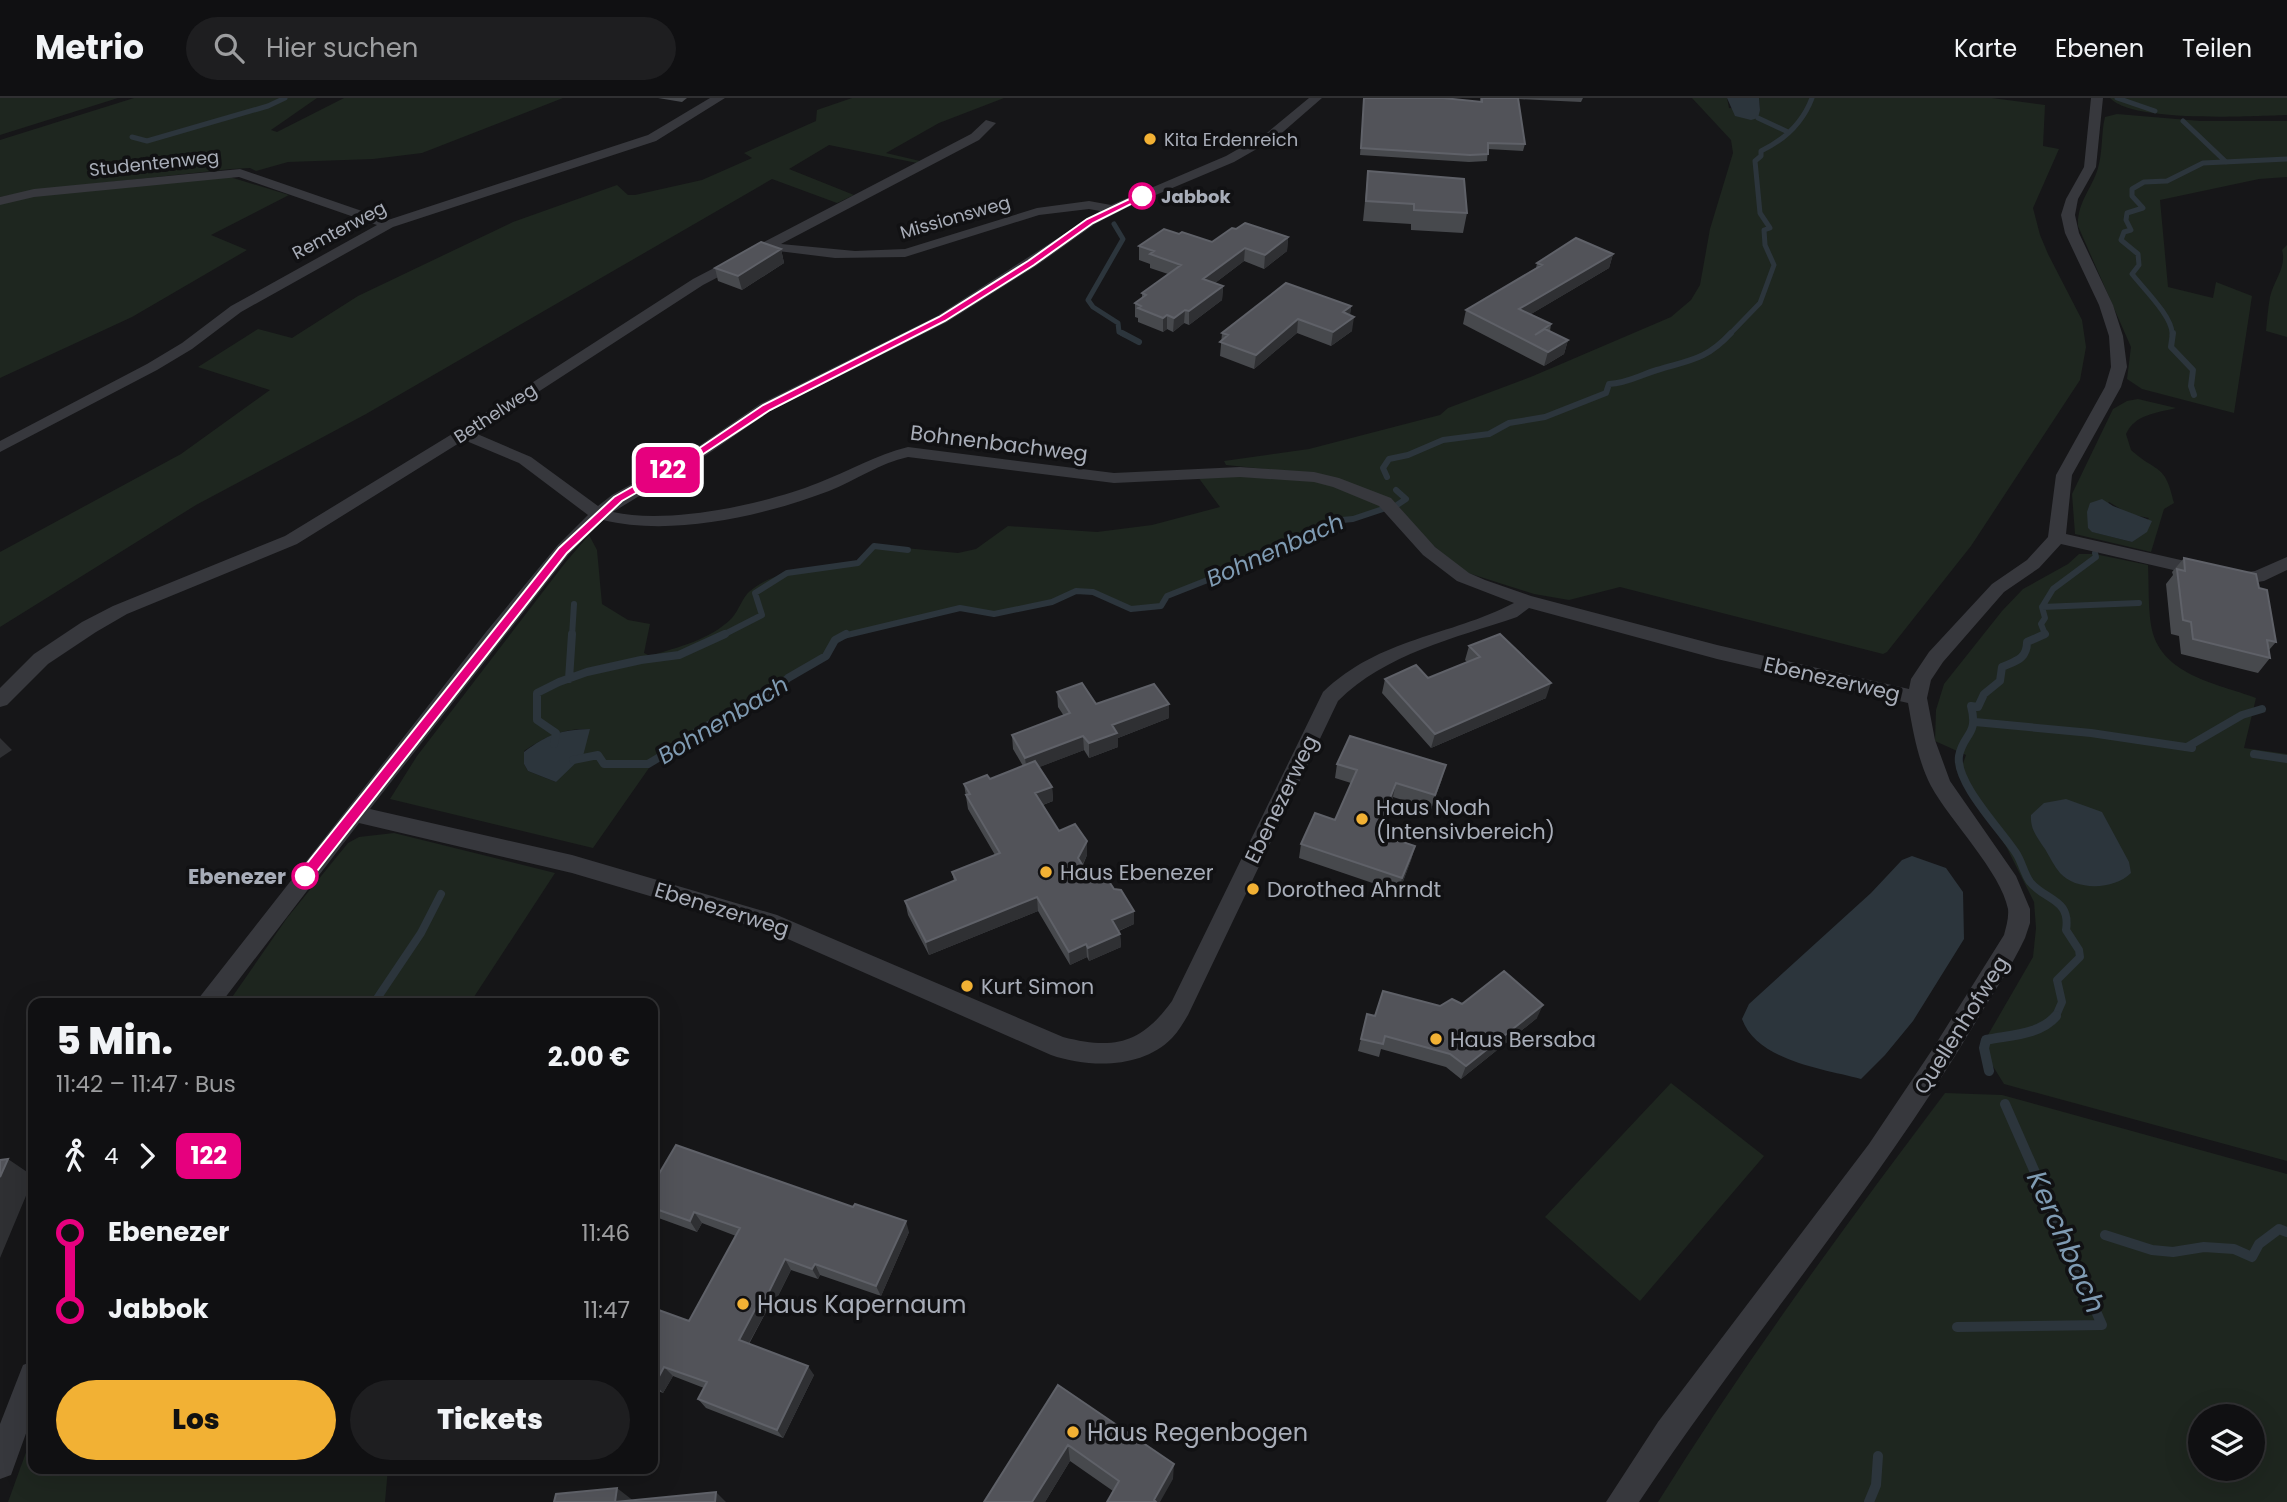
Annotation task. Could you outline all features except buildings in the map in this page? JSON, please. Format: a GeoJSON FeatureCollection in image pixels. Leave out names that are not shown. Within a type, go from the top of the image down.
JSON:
{"type":"FeatureCollection","features":[{"type":"Feature","properties":{"kind":"street","name":"Remterweg"},"geometry":{"type":"LineString","coordinates":[[0,447],[187,346],[236,309],[388,224],[652,138],[676,127],[701,106],[719,98]]}},
{"type":"Feature","properties":{"kind":"street"},"geometry":{"type":"LineString","coordinates":[[211,998],[563,550],[599,514],[618,499],[698,453],[766,407],[942,319],[1111,209],[1230,159],[1272,135],[1316,98]]}},
{"type":"Feature","properties":{"kind":"street"},"geometry":{"type":"LineString","coordinates":[[1917,698],[1927,667],[1998,588],[2033,564],[2057,538],[2064,475],[2113,387],[2119,367],[2119,346],[2109,316],[2072,233],[2068,215],[2071,199],[2090,167],[2097,98]]}},
{"type":"Feature","properties":{"kind":"street","name":"Bethelweg"},"geometry":{"type":"LineString","coordinates":[[0,700],[41,659],[89,627],[120,610],[291,540],[463,434],[698,282],[975,137],[990,123]]}},
{"type":"Feature","properties":{"kind":"street","name":"Studentenweg"},"geometry":{"type":"LineString","coordinates":[[0,201],[34,193],[240,173],[388,224]]}},
{"type":"Feature","properties":{"kind":"street","name":"Missionsweg"},"geometry":{"type":"LineString","coordinates":[[766,245],[883,255],[929,246],[1062,206],[1088,204],[1111,209]]}},
{"type":"Feature","properties":{"kind":"street","name":"Bohnenbachweg"},"geometry":{"type":"LineString","coordinates":[[463,434],[526,460],[583,505],[599,514],[629,521],[676,520],[724,514],[800,495],[891,456],[908,453],[1114,478],[1219,472],[1293,475],[1339,483],[1376,497],[1394,509],[1429,551],[1463,577],[1525,601]]}},
{"type":"Feature","properties":{"kind":"street"},"geometry":{"type":"LineString","coordinates":[[2057,538],[2238,579],[2258,577],[2287,563]]}},
{"type":"Feature","properties":{"kind":"street","name":"Ebenezerweg"},"geometry":{"type":"LineString","coordinates":[[354,814],[572,864],[777,924],[1060,1048],[1089,1053],[1126,1050],[1160,1034],[1180,1008],[1329,697],[1340,684],[1382,661],[1510,613],[1520,608],[1525,601],[1784,670],[1917,698]]}},
{"type":"Feature","properties":{"kind":"street","name":"Quellenhofweg"},"geometry":{"type":"LineString","coordinates":[[1621,1502],[1668,1432],[1878,1153],[1941,1058],[2014,938],[2019,923],[2016,900],[1990,854],[1959,814],[1940,783],[1925,740],[1917,698]]}},
{"type":"Feature","properties":{"kind":"street"},"geometry":{"type":"LineString","coordinates":[[0,1464],[28,1388]]}},
{"type":"Feature","properties":{"kind":"shaded area"},"geometry":{"type":"Polygon","coordinates":[[[0,98],[118,98],[0,135],[0,98]]]}},
{"type":"Feature","properties":{"kind":"shaded area"},"geometry":{"type":"Polygon","coordinates":[[[134,98],[317,98],[271,130],[277,132],[344,98],[563,98],[422,153],[373,159],[288,162],[256,171],[250,168],[231,169],[36,190],[0,197],[0,140],[134,98]]]}},
{"type":"Feature","properties":{"kind":"shaded area"},"geometry":{"type":"Polygon","coordinates":[[[852,98],[1004,98],[939,123],[886,153],[920,161],[917,163],[829,145],[789,169],[854,195],[837,203],[772,179],[366,414],[196,505],[0,627],[0,552],[181,454],[270,390],[198,367],[258,329],[292,338],[358,296],[513,222],[617,185],[628,195],[635,195],[702,180],[752,158],[744,153],[816,121],[817,110],[852,98]]]}},
{"type":"Feature","properties":{"kind":"shaded area"},"geometry":{"type":"Polygon","coordinates":[[[1692,98],[1727,98],[1729,108],[1760,110],[1759,98],[1992,98],[2045,105],[2043,146],[2059,149],[2033,208],[2048,254],[2082,320],[2086,347],[2080,380],[1971,546],[1887,652],[1883,654],[1620,587],[1569,600],[1534,594],[1465,572],[1429,542],[1397,505],[1380,496],[1324,475],[1226,465],[1224,461],[1309,449],[1440,415],[1448,408],[1533,376],[1671,317],[1691,300],[1700,285],[1710,229],[1733,153],[1731,140],[1692,98]]]}},
{"type":"Feature","properties":{"kind":"shaded area"},"geometry":{"type":"Polygon","coordinates":[[[1727,98],[1759,98],[1758,118],[1751,120],[1735,116],[1727,98]]]}},
{"type":"Feature","properties":{"kind":"shaded area"},"geometry":{"type":"Polygon","coordinates":[[[2110,98],[2287,98],[2287,115],[2167,115],[2123,106],[2110,98]]]}},
{"type":"Feature","properties":{"kind":"shaded area"},"geometry":{"type":"Polygon","coordinates":[[[2117,114],[2200,121],[2287,121],[2287,177],[2259,179],[2160,200],[2168,287],[2213,298],[2216,282],[2252,296],[2234,413],[2142,389],[2127,379],[2131,347],[2078,226],[2082,203],[2098,168],[2105,117],[2117,114]]]}},
{"type":"Feature","properties":{"kind":"shaded area"},"geometry":{"type":"Polygon","coordinates":[[[230,177],[289,195],[211,235],[247,250],[132,317],[0,378],[0,204],[35,196],[230,177]]]}},
{"type":"Feature","properties":{"kind":"shaded area"},"geometry":{"type":"Polygon","coordinates":[[[2287,245],[2287,337],[2266,331],[2270,297],[2283,262],[2282,250],[2287,245]]]}},
{"type":"Feature","properties":{"kind":"shaded area"},"geometry":{"type":"Polygon","coordinates":[[[2138,399],[2176,408],[2141,418],[2126,434],[2131,450],[2164,475],[2174,503],[2164,509],[2151,552],[2075,534],[2072,494],[2113,409],[2127,401],[2138,399]],[[2109,502],[2088,528],[2093,532],[2132,542],[2149,518],[2129,514],[2109,502]]]}},
{"type":"Feature","properties":{"kind":"shaded area"},"geometry":{"type":"Polygon","coordinates":[[[1225,475],[1321,481],[1386,508],[1353,519],[1331,521],[1286,549],[1167,596],[1161,606],[1149,609],[1131,609],[1093,592],[1076,591],[1052,602],[994,614],[960,608],[846,634],[835,640],[826,656],[788,678],[777,689],[697,731],[694,742],[656,758],[593,848],[390,799],[417,756],[589,535],[597,550],[602,604],[628,620],[650,624],[644,653],[650,656],[714,632],[732,618],[750,591],[774,577],[802,570],[858,563],[873,545],[958,553],[976,549],[1008,526],[1097,532],[1152,525],[1220,507],[1198,477],[1225,475]],[[590,729],[555,734],[524,751],[524,764],[528,771],[556,782],[590,729]]]}},
{"type":"Feature","properties":{"kind":"shaded area"},"geometry":{"type":"Polygon","coordinates":[[[2102,499],[2152,521],[2147,532],[2132,542],[2092,532],[2088,528],[2087,512],[2090,503],[2102,499]]]}},
{"type":"Feature","properties":{"kind":"shaded area"},"geometry":{"type":"Polygon","coordinates":[[[2079,554],[2095,554],[2148,565],[2151,625],[2156,642],[2165,655],[2192,675],[2256,698],[2244,748],[2287,754],[2287,1161],[2004,1084],[1981,1047],[2033,957],[2036,928],[2034,902],[2006,846],[1973,797],[1962,766],[1966,755],[1935,741],[1936,710],[1944,684],[2002,611],[2023,589],[2068,564],[2079,554]]]}},
{"type":"Feature","properties":{"kind":"shaded area"},"geometry":{"type":"Polygon","coordinates":[[[590,729],[583,756],[556,782],[528,771],[524,764],[524,752],[532,746],[555,734],[590,729]]]}},
{"type":"Feature","properties":{"kind":"shaded area"},"geometry":{"type":"Polygon","coordinates":[[[2066,799],[2102,812],[2129,862],[2131,873],[2124,879],[2095,886],[2075,883],[2060,873],[2035,833],[2031,815],[2044,803],[2066,799]]]}},
{"type":"Feature","properties":{"kind":"shaded area"},"geometry":{"type":"Polygon","coordinates":[[[394,833],[555,873],[473,998],[231,998],[287,918],[348,843],[359,837],[394,833]]]}},
{"type":"Feature","properties":{"kind":"shaded area"},"geometry":{"type":"Polygon","coordinates":[[[1912,856],[1946,868],[1963,892],[1964,939],[1913,1021],[1861,1079],[1793,1061],[1762,1045],[1750,1033],[1742,1019],[1749,1004],[1871,893],[1902,860],[1912,856]]]}},
{"type":"Feature","properties":{"kind":"shaded area"},"geometry":{"type":"Polygon","coordinates":[[[1671,1083],[1764,1156],[1640,1301],[1545,1217],[1671,1083]]]}},
{"type":"Feature","properties":{"kind":"shaded area"},"geometry":{"type":"Polygon","coordinates":[[[1945,1093],[2002,1095],[2287,1174],[2287,1502],[1658,1502],[1761,1345],[1945,1093]]]}},
{"type":"Feature","properties":{"kind":"shaded area"},"geometry":{"type":"Polygon","coordinates":[[[28,1447],[28,1474],[387,1474],[385,1502],[8,1502],[28,1447]]]}},
{"type":"Feature","properties":{"kind":"waterway"},"geometry":{"type":"LineString","coordinates":[[132,137],[147,141],[268,106],[285,98]]}},
{"type":"Feature","properties":{"kind":"waterway","name":"Bohnenbach"},"geometry":{"type":"LineString","coordinates":[[1729,335],[1760,303],[1774,265],[1765,245],[1764,230],[1770,228],[1760,213],[1755,161],[1761,156],[1761,151],[1792,129],[1812,98]]}},
{"type":"Feature","properties":{"kind":"waterway"},"geometry":{"type":"LineString","coordinates":[[2117,98],[2155,111]]}},
{"type":"Feature","properties":{"kind":"waterway"},"geometry":{"type":"LineString","coordinates":[[1758,118],[1788,132]]}},
{"type":"Feature","properties":{"kind":"waterway"},"geometry":{"type":"LineString","coordinates":[[2183,121],[2226,162]]}},
{"type":"Feature","properties":{"kind":"waterway","name":"Kerchbach"},"geometry":{"type":"LineString","coordinates":[[2226,162],[2287,159]]}},
{"type":"Feature","properties":{"kind":"waterway","name":"Kerchbach"},"geometry":{"type":"LineString","coordinates":[[2172,335],[2163,312],[2132,274],[2139,265],[2138,254],[2121,240],[2124,232],[2131,230],[2126,220],[2127,213],[2143,208],[2132,196],[2132,189],[2144,182],[2167,181],[2203,163],[2226,162]]}},
{"type":"Feature","properties":{"kind":"waterway","name":"Bohnenbach"},"geometry":{"type":"LineString","coordinates":[[1114,224],[1123,239],[1088,300],[1093,307],[1118,323],[1119,332],[1125,335]]}},
{"type":"Feature","properties":{"kind":"waterway","name":"Bohnenbach"},"geometry":{"type":"LineString","coordinates":[[1122,333],[1139,342]]}},
{"type":"Feature","properties":{"kind":"waterway","name":"Kerchbach"},"geometry":{"type":"LineString","coordinates":[[2173,333],[2171,347],[2193,370],[2191,386],[2194,395]]}},
{"type":"Feature","properties":{"kind":"waterway","name":"Bohnenbach"},"geometry":{"type":"LineString","coordinates":[[1387,477],[1383,468],[1389,459],[1408,455],[1443,440],[1489,434],[1509,423],[1545,417],[1606,393],[1609,384],[1697,358],[1714,349],[1729,335]]}},
{"type":"Feature","properties":{"kind":"waterway","name":"Bohnenbach"},"geometry":{"type":"LineString","coordinates":[[1396,490],[1406,499],[1397,505]]}},
{"type":"Feature","properties":{"kind":"waterway","name":"Bohnenbach"},"geometry":{"type":"LineString","coordinates":[[843,636],[960,608],[994,614],[1052,602],[1076,591],[1093,592],[1131,609],[1161,606],[1167,596],[1286,549],[1331,521],[1353,519],[1386,508]]}},
{"type":"Feature","properties":{"kind":"waterway","name":"Bohnenbach"},"geometry":{"type":"LineString","coordinates":[[724,634],[762,615],[755,593],[787,573],[858,563],[874,546],[908,550]]}},
{"type":"Feature","properties":{"kind":"waterway","name":"Kerchbach"},"geometry":{"type":"LineString","coordinates":[[2042,607],[2053,589],[2096,557],[2095,553]]}},
{"type":"Feature","properties":{"kind":"waterway"},"geometry":{"type":"LineString","coordinates":[[2042,607],[2139,603]]}},
{"type":"Feature","properties":{"kind":"waterway"},"geometry":{"type":"LineString","coordinates":[[572,636],[574,604]]}},
{"type":"Feature","properties":{"kind":"waterway","name":"Kerchbach"},"geometry":{"type":"LineString","coordinates":[[2042,607],[2045,618],[2041,624],[2045,634]]}},
{"type":"Feature","properties":{"kind":"waterway"},"geometry":{"type":"LineString","coordinates":[[569,678],[572,634]]}},
{"type":"Feature","properties":{"kind":"waterway","name":"Bohnenbach"},"geometry":{"type":"LineString","coordinates":[[569,678],[641,660],[679,655],[724,634]]}},
{"type":"Feature","properties":{"kind":"waterway","name":"Bohnenbach"},"geometry":{"type":"LineString","coordinates":[[573,760],[598,755],[604,764],[648,764],[675,748],[694,742],[697,731],[777,689],[788,678],[826,656],[835,640],[846,634]]}},
{"type":"Feature","properties":{"kind":"waterway","name":"Kerchbach"},"geometry":{"type":"LineString","coordinates":[[2041,636],[2045,634]]}},
{"type":"Feature","properties":{"kind":"waterway","name":"Kerchbach"},"geometry":{"type":"LineString","coordinates":[[2045,634],[2027,642],[2023,656],[2002,667],[2000,681],[1984,694],[1978,707],[1971,706],[1972,729],[1959,756],[1964,779],[2016,853],[2030,882],[2065,912],[2066,930],[2079,950],[2080,957],[2057,980],[2062,1002],[2056,1016]]}},
{"type":"Feature","properties":{"kind":"waterway","name":"Bohnenbach"},"geometry":{"type":"LineString","coordinates":[[554,744],[556,733],[537,720],[537,693],[569,678]]}},
{"type":"Feature","properties":{"kind":"waterway"},"geometry":{"type":"LineString","coordinates":[[2187,747],[2242,715],[2262,709]]}},
{"type":"Feature","properties":{"kind":"waterway"},"geometry":{"type":"LineString","coordinates":[[1975,722],[2091,733],[2192,748]]}},
{"type":"Feature","properties":{"kind":"waterway"},"geometry":{"type":"LineString","coordinates":[[2254,754],[2287,759]]}},
{"type":"Feature","properties":{"kind":"waterway","name":"Bohnenbach"},"geometry":{"type":"LineString","coordinates":[[377,998],[421,933],[441,894]]}},
{"type":"Feature","properties":{"kind":"waterway","name":"Kerchbach"},"geometry":{"type":"LineString","coordinates":[[1989,1071],[1984,1048],[1986,1040],[2033,1031],[2056,1016]]}},
{"type":"Feature","properties":{"kind":"waterway","name":"Kerchbach"},"geometry":{"type":"LineString","coordinates":[[1957,1327],[2102,1325],[2005,1104]]}},
{"type":"Feature","properties":{"kind":"waterway"},"geometry":{"type":"LineString","coordinates":[[2105,1235],[2152,1250],[2173,1252],[2204,1247],[2234,1249],[2252,1257],[2259,1244],[2279,1229],[2287,1232]]}},
{"type":"Feature","properties":{"kind":"waterway","name":"Kerchbach"},"geometry":{"type":"LineString","coordinates":[[1869,1502],[1876,1485],[1878,1456]]}},
{"type":"Feature","properties":{"kind":"bus line","name":"122"},"geometry":{"type":"LineString","coordinates":[[305,876],[386,770],[432,717],[563,550],[589,522],[618,499],[698,453],[766,407],[942,319],[1031,263],[1090,221],[1142,196]]}},
{"type":"Feature","properties":{"kind":"place","name":"Kita Erdenreich"},"geometry":{"type":"Point","coordinates":[1150,139]}},
{"type":"Feature","properties":{"kind":"place","name":"Jabbok"},"geometry":{"type":"Point","coordinates":[1142,196]}},
{"type":"Feature","properties":{"kind":"place","name":"Haus Noah (Intensivbereich)"},"geometry":{"type":"Point","coordinates":[1362,819]}},
{"type":"Feature","properties":{"kind":"place","name":"Haus Ebenezer"},"geometry":{"type":"Point","coordinates":[1046,872]}},
{"type":"Feature","properties":{"kind":"place","name":"Ebenezer"},"geometry":{"type":"Point","coordinates":[305,876]}},
{"type":"Feature","properties":{"kind":"place","name":"Dorothea Ahrndt"},"geometry":{"type":"Point","coordinates":[1253,889]}},
{"type":"Feature","properties":{"kind":"place","name":"Kurt Simon"},"geometry":{"type":"Point","coordinates":[967,986]}},
{"type":"Feature","properties":{"kind":"place","name":"Haus Bersaba"},"geometry":{"type":"Point","coordinates":[1436,1039]}},
{"type":"Feature","properties":{"kind":"place","name":"Haus Kapernaum"},"geometry":{"type":"Point","coordinates":[743,1304]}},
{"type":"Feature","properties":{"kind":"place","name":"Haus Regenbogen"},"geometry":{"type":"Point","coordinates":[1073,1432]}}]}
